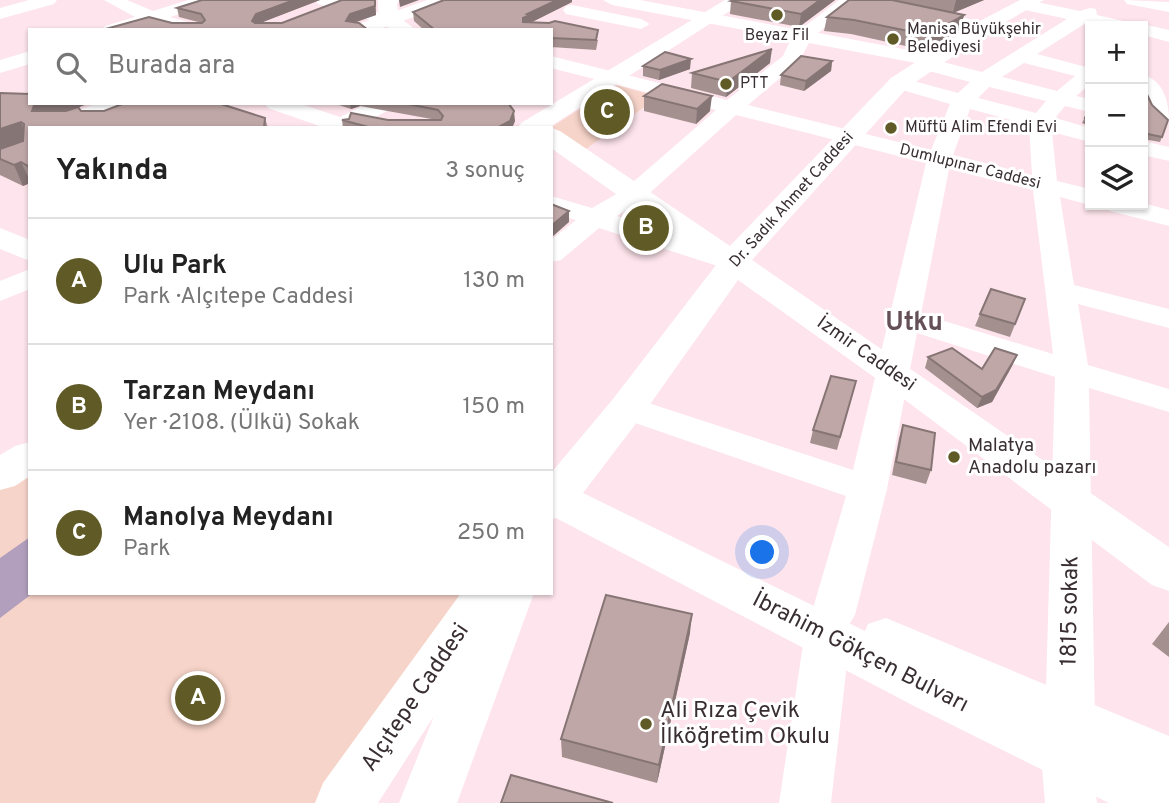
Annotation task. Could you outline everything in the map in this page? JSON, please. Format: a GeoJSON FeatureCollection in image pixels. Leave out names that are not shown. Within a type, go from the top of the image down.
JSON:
{"type":"FeatureCollection","features":[{"type":"Feature","properties":{"kind":"main road"},"geometry":{"type":"LineString","coordinates":[[546,126],[612,78],[733,3]]}},
{"type":"Feature","properties":{"kind":"main road","name":"Dr. Sadık Ahmet Caddesi"},"geometry":{"type":"LineString","coordinates":[[554,492],[627,408],[750,241],[899,83],[927,62],[1004,40],[1031,3]]}},
{"type":"Feature","properties":{"kind":"main road","name":"İzmir Caddesi"},"geometry":{"type":"LineString","coordinates":[[553,138],[894,373],[1169,572]]}},
{"type":"Feature","properties":{"kind":"main road"},"geometry":{"type":"LineString","coordinates":[[0,219],[28,232]]}},
{"type":"Feature","properties":{"kind":"main road"},"geometry":{"type":"LineString","coordinates":[[0,237],[28,250]]}},
{"type":"Feature","properties":{"kind":"main road"},"geometry":{"type":"LineString","coordinates":[[0,460],[28,442]]}},
{"type":"Feature","properties":{"kind":"main road"},"geometry":{"type":"LineString","coordinates":[[0,475],[28,457]]}},
{"type":"Feature","properties":{"kind":"main road","name":"İbrahim Gökçen Bulvarı"},"geometry":{"type":"LineString","coordinates":[[554,492],[830,626],[1069,760],[1169,801]]}},
{"type":"Feature","properties":{"kind":"main road","name":"Alçıtepe Caddesi"},"geometry":{"type":"LineString","coordinates":[[344,803],[487,595]]}},
{"type":"Feature","properties":{"kind":"main road"},"geometry":{"type":"LineString","coordinates":[[428,803],[509,595]]}},
{"type":"Feature","properties":{"kind":"main road","name":"İbrahim Gökçen Bulvarı"},"geometry":{"type":"LineString","coordinates":[[1069,760],[1169,763]]}},
{"type":"Feature","properties":{"kind":"street"},"geometry":{"type":"LineString","coordinates":[[0,14],[48,0]]}},
{"type":"Feature","properties":{"kind":"street"},"geometry":{"type":"LineString","coordinates":[[113,0],[151,17],[189,28]]}},
{"type":"Feature","properties":{"kind":"street"},"geometry":{"type":"LineString","coordinates":[[118,28],[205,0]]}},
{"type":"Feature","properties":{"kind":"street"},"geometry":{"type":"LineString","coordinates":[[553,20],[593,0]]}},
{"type":"Feature","properties":{"kind":"street"},"geometry":{"type":"LineString","coordinates":[[612,0],[927,62],[985,79],[1071,91]]}},
{"type":"Feature","properties":{"kind":"street"},"geometry":{"type":"LineString","coordinates":[[696,0],[733,3]]}},
{"type":"Feature","properties":{"kind":"street"},"geometry":{"type":"LineString","coordinates":[[764,51],[802,37],[850,0]]}},
{"type":"Feature","properties":{"kind":"street"},"geometry":{"type":"LineString","coordinates":[[1133,0],[1169,7]]}},
{"type":"Feature","properties":{"kind":"street"},"geometry":{"type":"LineString","coordinates":[[364,28],[397,14],[438,3]]}},
{"type":"Feature","properties":{"kind":"street"},"geometry":{"type":"LineString","coordinates":[[1031,3],[1099,17]]}},
{"type":"Feature","properties":{"kind":"street"},"geometry":{"type":"LineString","coordinates":[[328,4],[397,14]]}},
{"type":"Feature","properties":{"kind":"street"},"geometry":{"type":"LineString","coordinates":[[896,8],[1004,40],[1085,58]]}},
{"type":"Feature","properties":{"kind":"street"},"geometry":{"type":"LineString","coordinates":[[572,10],[685,34]]}},
{"type":"Feature","properties":{"kind":"street"},"geometry":{"type":"LineString","coordinates":[[1155,33],[1169,15]]}},
{"type":"Feature","properties":{"kind":"street"},"geometry":{"type":"LineString","coordinates":[[1004,40],[1060,31],[1099,17]]}},
{"type":"Feature","properties":{"kind":"street"},"geometry":{"type":"LineString","coordinates":[[1004,40],[1060,31]]}},
{"type":"Feature","properties":{"kind":"street"},"geometry":{"type":"LineString","coordinates":[[553,252],[594,219],[634,194],[733,106],[791,59],[802,37]]}},
{"type":"Feature","properties":{"kind":"street"},"geometry":{"type":"LineString","coordinates":[[805,803],[830,626],[868,489],[939,159],[962,101],[985,79],[1004,40]]}},
{"type":"Feature","properties":{"kind":"street"},"geometry":{"type":"LineString","coordinates":[[1004,40],[1085,102]]}},
{"type":"Feature","properties":{"kind":"street"},"geometry":{"type":"LineString","coordinates":[[5,66],[28,58]]}},
{"type":"Feature","properties":{"kind":"street","name":"Dumlupınar Caddesi"},"geometry":{"type":"LineString","coordinates":[[553,63],[1085,196]]}},
{"type":"Feature","properties":{"kind":"street"},"geometry":{"type":"LineString","coordinates":[[5,66],[28,72]]}},
{"type":"Feature","properties":{"kind":"street"},"geometry":{"type":"LineString","coordinates":[[661,89],[700,75]]}},
{"type":"Feature","properties":{"kind":"street"},"geometry":{"type":"LineString","coordinates":[[1153,80],[1169,114]]}},
{"type":"Feature","properties":{"kind":"street"},"geometry":{"type":"LineString","coordinates":[[899,83],[962,101],[1071,91]]}},
{"type":"Feature","properties":{"kind":"street"},"geometry":{"type":"LineString","coordinates":[[1071,91],[1085,123]]}},
{"type":"Feature","properties":{"kind":"street","name":"1815 sokak"},"geometry":{"type":"LineString","coordinates":[[1069,760],[1072,371],[1045,186],[1071,91]]}},
{"type":"Feature","properties":{"kind":"street"},"geometry":{"type":"LineString","coordinates":[[283,105],[345,123],[391,113]]}},
{"type":"Feature","properties":{"kind":"street"},"geometry":{"type":"LineString","coordinates":[[69,120],[130,106]]}},
{"type":"Feature","properties":{"kind":"street"},"geometry":{"type":"LineString","coordinates":[[1148,119],[1169,124]]}},
{"type":"Feature","properties":{"kind":"street"},"geometry":{"type":"LineString","coordinates":[[1148,149],[1169,154]]}},
{"type":"Feature","properties":{"kind":"street"},"geometry":{"type":"LineString","coordinates":[[553,205],[734,262]]}},
{"type":"Feature","properties":{"kind":"street"},"geometry":{"type":"LineString","coordinates":[[1138,210],[1169,218]]}},
{"type":"Feature","properties":{"kind":"street"},"geometry":{"type":"LineString","coordinates":[[0,292],[28,279]]}},
{"type":"Feature","properties":{"kind":"street"},"geometry":{"type":"LineString","coordinates":[[1059,290],[1169,319]]}},
{"type":"Feature","properties":{"kind":"street"},"geometry":{"type":"LineString","coordinates":[[904,319],[1169,401]]}},
{"type":"Feature","properties":{"kind":"street"},"geometry":{"type":"LineString","coordinates":[[627,408],[868,489]]}},
{"type":"Feature","properties":{"kind":"shaded area"},"geometry":{"type":"Polygon","coordinates":[[[617,85],[658,97],[586,149],[553,126],[617,85]]]}},
{"type":"Feature","properties":{"kind":"shaded area"},"geometry":{"type":"Polygon","coordinates":[[[28,463],[28,595],[464,595],[328,803],[0,803],[0,481],[28,463]]]}},
{"type":"Feature","properties":{"kind":"shaded area"},"geometry":{"type":"Polygon","coordinates":[[[28,538],[28,595],[30,595],[0,618],[0,558],[28,538]]]}},
{"type":"Feature","properties":{"kind":"building"},"geometry":{"type":"Polygon","coordinates":[[[202,0],[294,0],[256,14],[252,21],[282,23],[342,0],[375,0],[375,6],[350,14],[346,21],[359,23],[365,28],[109,28],[149,17],[172,23],[202,23],[205,20],[201,14],[177,8],[202,0]]]}},
{"type":"Feature","properties":{"kind":"building"},"geometry":{"type":"Polygon","coordinates":[[[444,0],[557,0],[527,14],[530,15],[523,18],[523,22],[555,21],[598,30],[596,40],[553,38],[553,28],[433,28],[413,12],[444,0]]]}},
{"type":"Feature","properties":{"kind":"building"},"geometry":{"type":"Polygon","coordinates":[[[820,0],[801,14],[731,1],[820,0]]]}},
{"type":"Feature","properties":{"kind":"building"},"geometry":{"type":"Polygon","coordinates":[[[849,0],[892,0],[964,15],[928,35],[827,17],[849,0]]]}},
{"type":"Feature","properties":{"kind":"building"},"geometry":{"type":"Polygon","coordinates":[[[772,49],[728,82],[692,73],[772,49]]]}},
{"type":"Feature","properties":{"kind":"building"},"geometry":{"type":"Polygon","coordinates":[[[665,52],[691,59],[660,70],[643,66],[665,52]]]}},
{"type":"Feature","properties":{"kind":"building"},"geometry":{"type":"Polygon","coordinates":[[[801,56],[832,61],[806,81],[781,75],[801,56]]]}},
{"type":"Feature","properties":{"kind":"building"},"geometry":{"type":"Polygon","coordinates":[[[662,84],[712,96],[697,109],[644,96],[662,84]]]}},
{"type":"Feature","properties":{"kind":"building"},"geometry":{"type":"Polygon","coordinates":[[[0,93],[28,94],[28,105],[34,105],[32,111],[66,111],[78,107],[81,111],[104,111],[120,105],[224,105],[265,118],[264,126],[28,126],[28,166],[21,162],[14,165],[0,159],[0,149],[23,141],[24,124],[21,122],[0,129],[0,93]]]}},
{"type":"Feature","properties":{"kind":"building"},"geometry":{"type":"Polygon","coordinates":[[[1148,96],[1152,105],[1168,120],[1162,137],[1148,134],[1148,96]]]}},
{"type":"Feature","properties":{"kind":"building"},"geometry":{"type":"Polygon","coordinates":[[[413,105],[510,105],[514,111],[510,121],[501,126],[364,126],[342,120],[349,119],[351,113],[388,120],[441,120],[443,116],[438,110],[413,105]]]}},
{"type":"Feature","properties":{"kind":"building"},"geometry":{"type":"Polygon","coordinates":[[[553,205],[569,211],[553,224],[553,205]]]}},
{"type":"Feature","properties":{"kind":"building"},"geometry":{"type":"Polygon","coordinates":[[[991,289],[1025,299],[1015,324],[980,314],[991,289]]]}},
{"type":"Feature","properties":{"kind":"building"},"geometry":{"type":"Polygon","coordinates":[[[952,348],[982,369],[995,348],[1017,355],[996,390],[982,397],[928,357],[952,348]]]}},
{"type":"Feature","properties":{"kind":"building"},"geometry":{"type":"Polygon","coordinates":[[[831,376],[856,381],[840,437],[813,430],[831,376]]]}},
{"type":"Feature","properties":{"kind":"building"},"geometry":{"type":"Polygon","coordinates":[[[903,425],[935,433],[931,470],[896,462],[903,425]]]}},
{"type":"Feature","properties":{"kind":"building"},"geometry":{"type":"Polygon","coordinates":[[[606,595],[692,614],[659,765],[561,739],[606,595]]]}},
{"type":"Feature","properties":{"kind":"building"},"geometry":{"type":"Polygon","coordinates":[[[511,775],[613,803],[501,803],[511,775]]]}},
{"type":"Feature","properties":{"kind":"place","name":"Beyaz Fil"},"geometry":{"type":"Point","coordinates":[777,15]}},
{"type":"Feature","properties":{"kind":"place","name":"Manisa Büyükşehir Belediyesi"},"geometry":{"type":"Point","coordinates":[893,39]}},
{"type":"Feature","properties":{"kind":"place","name":"PTT"},"geometry":{"type":"Point","coordinates":[726,84]}},
{"type":"Feature","properties":{"kind":"place","name":"Manolya Meydanı"},"geometry":{"type":"Point","coordinates":[607,112]}},
{"type":"Feature","properties":{"kind":"place","name":"Müftü Alim Efendi Evi"},"geometry":{"type":"Point","coordinates":[891,128]}},
{"type":"Feature","properties":{"kind":"place","name":"Tarzan Meydanı"},"geometry":{"type":"Point","coordinates":[646,228]}},
{"type":"Feature","properties":{"kind":"place","name":"Malatya Anadolu pazarı"},"geometry":{"type":"Point","coordinates":[954,457]}},
{"type":"Feature","properties":{"kind":"place","name":"Ulu Park"},"geometry":{"type":"Point","coordinates":[198,698]}},
{"type":"Feature","properties":{"kind":"place","name":"Ali Rıza Çevik İlköğretim Okulu"},"geometry":{"type":"Point","coordinates":[646,724]}},
{"type":"Feature","properties":{"kind":"district","name":"Utku"},"geometry":{"type":"Point","coordinates":[914,323]}}]}
